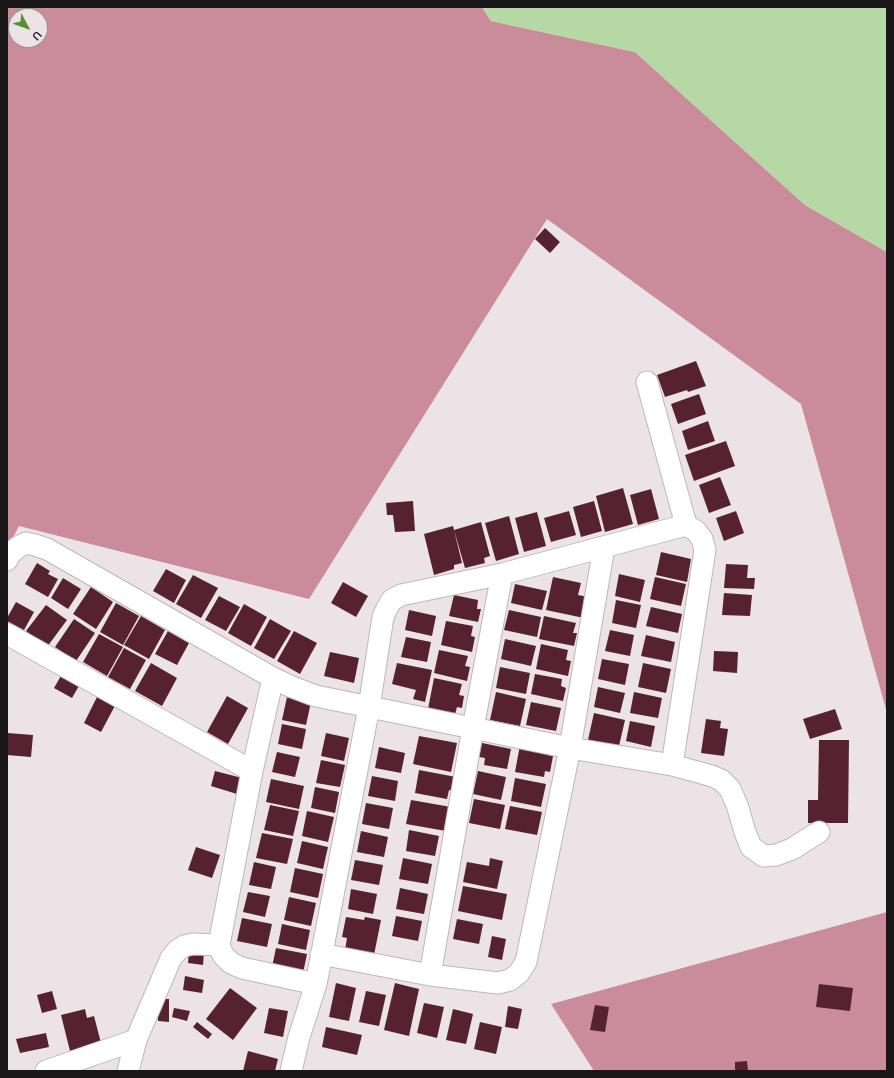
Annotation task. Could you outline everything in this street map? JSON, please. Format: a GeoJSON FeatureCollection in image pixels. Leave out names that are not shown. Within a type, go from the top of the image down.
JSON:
{"type":"FeatureCollection","features":[{"type":"Feature","properties":{"kind":"street"},"geometry":{"type":"LineString","coordinates":[[647,382],[686,526]]}},
{"type":"Feature","properties":{"kind":"street"},"geometry":{"type":"LineString","coordinates":[[291,1071],[299,1037],[316,984],[369,707],[383,616],[392,600],[401,595],[502,574],[686,526],[696,531],[702,539],[705,550],[672,765]]}},
{"type":"Feature","properties":{"kind":"street"},"geometry":{"type":"LineString","coordinates":[[7,560],[10,554],[18,547],[26,543],[35,545],[273,678],[316,696],[570,748],[672,765],[712,776],[721,780],[730,789],[751,847],[764,856],[776,855],[792,849],[819,832]]}},
{"type":"Feature","properties":{"kind":"street"},"geometry":{"type":"LineString","coordinates":[[321,954],[430,975],[498,983],[510,980],[519,974],[526,962],[570,748],[604,547]]}},
{"type":"Feature","properties":{"kind":"street"},"geometry":{"type":"LineString","coordinates":[[430,975],[473,728],[502,574]]}},
{"type":"Feature","properties":{"kind":"street"},"geometry":{"type":"LineString","coordinates":[[7,634],[252,771]]}},
{"type":"Feature","properties":{"kind":"street"},"geometry":{"type":"LineString","coordinates":[[273,678],[252,771],[219,945],[223,956],[231,963],[242,968],[316,984]]}},
{"type":"Feature","properties":{"kind":"street"},"geometry":{"type":"LineString","coordinates":[[128,1071],[136,1040],[172,958],[178,950],[184,946],[193,944],[219,945]]}},
{"type":"Feature","properties":{"kind":"street"},"geometry":{"type":"LineString","coordinates":[[46,1071],[136,1040]]}},
{"type":"Feature","properties":{"kind":"shaded area"},"geometry":{"type":"Polygon","coordinates":[[[7,7],[482,7],[491,21],[635,52],[805,205],[887,252],[887,713],[801,404],[547,219],[309,599],[19,526],[7,549],[7,7]]]}},
{"type":"Feature","properties":{"kind":"shaded area"},"geometry":{"type":"Polygon","coordinates":[[[482,7],[887,7],[887,252],[805,205],[635,52],[491,21],[482,7]]]}},
{"type":"Feature","properties":{"kind":"shaded area"},"geometry":{"type":"Polygon","coordinates":[[[887,912],[887,1071],[594,1071],[551,1004],[887,912]]]}},
{"type":"Feature","properties":{"kind":"building"},"geometry":{"type":"Polygon","coordinates":[[[545,228],[560,242],[550,253],[535,239],[545,228]]]}},
{"type":"Feature","properties":{"kind":"building"},"geometry":{"type":"Polygon","coordinates":[[[696,361],[706,386],[665,397],[657,375],[696,361]]]}},
{"type":"Feature","properties":{"kind":"building"},"geometry":{"type":"Polygon","coordinates":[[[699,394],[706,414],[678,424],[671,404],[699,394]]]}},
{"type":"Feature","properties":{"kind":"building"},"geometry":{"type":"Polygon","coordinates":[[[708,421],[715,441],[688,450],[682,431],[708,421]]]}},
{"type":"Feature","properties":{"kind":"building"},"geometry":{"type":"Polygon","coordinates":[[[726,441],[735,466],[694,481],[685,455],[726,441]]]}},
{"type":"Feature","properties":{"kind":"building"},"geometry":{"type":"Polygon","coordinates":[[[720,477],[731,505],[709,513],[699,485],[720,477]]]}},
{"type":"Feature","properties":{"kind":"building"},"geometry":{"type":"Polygon","coordinates":[[[623,488],[633,524],[605,532],[596,496],[623,488]]]}},
{"type":"Feature","properties":{"kind":"building"},"geometry":{"type":"Polygon","coordinates":[[[651,489],[659,519],[638,525],[630,495],[651,489]]]}},
{"type":"Feature","properties":{"kind":"building"},"geometry":{"type":"Polygon","coordinates":[[[413,501],[415,531],[395,532],[393,515],[387,515],[386,503],[413,501]]]}},
{"type":"Feature","properties":{"kind":"building"},"geometry":{"type":"Polygon","coordinates":[[[594,501],[602,531],[581,537],[573,507],[594,501]]]}},
{"type":"Feature","properties":{"kind":"building"},"geometry":{"type":"Polygon","coordinates":[[[569,511],[576,535],[551,542],[544,518],[569,511]]]}},
{"type":"Feature","properties":{"kind":"building"},"geometry":{"type":"Polygon","coordinates":[[[736,511],[744,533],[724,541],[716,518],[736,511]]]}},
{"type":"Feature","properties":{"kind":"building"},"geometry":{"type":"Polygon","coordinates":[[[537,512],[546,546],[524,552],[515,518],[537,512]]]}},
{"type":"Feature","properties":{"kind":"building"},"geometry":{"type":"Polygon","coordinates":[[[509,516],[519,554],[496,561],[485,523],[509,516]]]}},
{"type":"Feature","properties":{"kind":"building"},"geometry":{"type":"Polygon","coordinates":[[[481,522],[490,556],[484,558],[485,563],[465,568],[454,530],[481,522]]]}},
{"type":"Feature","properties":{"kind":"building"},"geometry":{"type":"Polygon","coordinates":[[[453,526],[462,563],[454,565],[454,569],[434,575],[424,534],[453,526]]]}},
{"type":"Feature","properties":{"kind":"building"},"geometry":{"type":"Polygon","coordinates":[[[661,552],[691,559],[687,582],[656,575],[661,552]]]}},
{"type":"Feature","properties":{"kind":"building"},"geometry":{"type":"Polygon","coordinates":[[[37,563],[50,571],[48,574],[58,579],[48,597],[25,584],[37,563]]]}},
{"type":"Feature","properties":{"kind":"building"},"geometry":{"type":"Polygon","coordinates":[[[726,564],[748,565],[747,578],[755,578],[754,589],[724,588],[726,564]]]}},
{"type":"Feature","properties":{"kind":"building"},"geometry":{"type":"Polygon","coordinates":[[[166,569],[186,580],[174,603],[153,591],[166,569]]]}},
{"type":"Feature","properties":{"kind":"building"},"geometry":{"type":"Polygon","coordinates":[[[619,574],[645,580],[640,602],[615,596],[619,574]]]}},
{"type":"Feature","properties":{"kind":"building"},"geometry":{"type":"Polygon","coordinates":[[[193,575],[218,588],[201,618],[176,604],[193,575]]]}},
{"type":"Feature","properties":{"kind":"building"},"geometry":{"type":"Polygon","coordinates":[[[553,577],[581,583],[578,595],[588,597],[584,618],[546,610],[553,577]]]}},
{"type":"Feature","properties":{"kind":"building"},"geometry":{"type":"Polygon","coordinates":[[[655,577],[686,584],[681,606],[650,599],[655,577]]]}},
{"type":"Feature","properties":{"kind":"building"},"geometry":{"type":"Polygon","coordinates":[[[63,578],[81,589],[68,609],[51,598],[63,578]]]}},
{"type":"Feature","properties":{"kind":"building"},"geometry":{"type":"Polygon","coordinates":[[[343,582],[368,596],[356,617],[331,603],[343,582]]]}},
{"type":"Feature","properties":{"kind":"building"},"geometry":{"type":"Polygon","coordinates":[[[515,584],[547,591],[542,610],[511,603],[515,584]]]}},
{"type":"Feature","properties":{"kind":"building"},"geometry":{"type":"Polygon","coordinates":[[[91,587],[113,602],[96,629],[73,614],[91,587]]]}},
{"type":"Feature","properties":{"kind":"building"},"geometry":{"type":"Polygon","coordinates":[[[724,593],[752,595],[750,616],[722,615],[724,593]]]}},
{"type":"Feature","properties":{"kind":"building"},"geometry":{"type":"Polygon","coordinates":[[[454,595],[478,600],[477,609],[481,609],[478,622],[449,616],[454,595]]]}},
{"type":"Feature","properties":{"kind":"building"},"geometry":{"type":"Polygon","coordinates":[[[219,596],[240,607],[226,631],[205,620],[219,596]]]}},
{"type":"Feature","properties":{"kind":"building"},"geometry":{"type":"Polygon","coordinates":[[[616,600],[641,605],[636,628],[612,623],[616,600]]]}},
{"type":"Feature","properties":{"kind":"building"},"geometry":{"type":"Polygon","coordinates":[[[16,602],[34,612],[24,630],[7,621],[7,618],[16,602]]]}},
{"type":"Feature","properties":{"kind":"building"},"geometry":{"type":"Polygon","coordinates":[[[116,603],[139,616],[123,645],[100,632],[116,603]]]}},
{"type":"Feature","properties":{"kind":"building"},"geometry":{"type":"Polygon","coordinates":[[[244,604],[267,617],[251,646],[228,633],[244,604]]]}},
{"type":"Feature","properties":{"kind":"building"},"geometry":{"type":"Polygon","coordinates":[[[46,605],[67,620],[47,647],[26,631],[46,605]]]}},
{"type":"Feature","properties":{"kind":"building"},"geometry":{"type":"Polygon","coordinates":[[[651,607],[682,614],[678,633],[646,626],[651,607]]]}},
{"type":"Feature","properties":{"kind":"building"},"geometry":{"type":"Polygon","coordinates":[[[409,610],[436,616],[432,636],[405,630],[409,610]]]}},
{"type":"Feature","properties":{"kind":"building"},"geometry":{"type":"Polygon","coordinates":[[[509,610],[541,617],[537,637],[504,630],[509,610]]]}},
{"type":"Feature","properties":{"kind":"building"},"geometry":{"type":"Polygon","coordinates":[[[141,616],[165,630],[149,659],[124,645],[141,616]]]}},
{"type":"Feature","properties":{"kind":"building"},"geometry":{"type":"Polygon","coordinates":[[[544,616],[576,623],[573,633],[577,633],[574,646],[539,639],[544,616]]]}},
{"type":"Feature","properties":{"kind":"building"},"geometry":{"type":"Polygon","coordinates":[[[74,619],[95,633],[76,661],[55,647],[74,619]]]}},
{"type":"Feature","properties":{"kind":"building"},"geometry":{"type":"Polygon","coordinates":[[[270,619],[291,631],[274,659],[254,648],[270,619]]]}},
{"type":"Feature","properties":{"kind":"building"},"geometry":{"type":"Polygon","coordinates":[[[446,621],[473,626],[471,636],[475,637],[472,652],[441,645],[446,621]]]}},
{"type":"Feature","properties":{"kind":"building"},"geometry":{"type":"Polygon","coordinates":[[[610,630],[634,635],[630,656],[605,651],[610,630]]]}},
{"type":"Feature","properties":{"kind":"building"},"geometry":{"type":"Polygon","coordinates":[[[168,631],[189,643],[177,665],[155,654],[168,631]]]}},
{"type":"Feature","properties":{"kind":"building"},"geometry":{"type":"Polygon","coordinates":[[[294,631],[317,643],[300,674],[277,661],[294,631]]]}},
{"type":"Feature","properties":{"kind":"building"},"geometry":{"type":"Polygon","coordinates":[[[99,634],[123,647],[107,676],[83,662],[99,634]]]}},
{"type":"Feature","properties":{"kind":"building"},"geometry":{"type":"Polygon","coordinates":[[[646,635],[675,642],[671,662],[641,656],[646,635]]]}},
{"type":"Feature","properties":{"kind":"building"},"geometry":{"type":"Polygon","coordinates":[[[406,637],[431,642],[427,662],[401,657],[406,637]]]}},
{"type":"Feature","properties":{"kind":"building"},"geometry":{"type":"Polygon","coordinates":[[[505,639],[536,646],[531,666],[501,659],[505,639]]]}},
{"type":"Feature","properties":{"kind":"building"},"geometry":{"type":"Polygon","coordinates":[[[541,644],[568,650],[566,660],[571,661],[568,676],[536,669],[541,644]]]}},
{"type":"Feature","properties":{"kind":"building"},"geometry":{"type":"Polygon","coordinates":[[[124,648],[146,660],[130,689],[108,677],[124,648]]]}},
{"type":"Feature","properties":{"kind":"building"},"geometry":{"type":"Polygon","coordinates":[[[439,650],[468,656],[465,666],[470,667],[467,681],[434,673],[439,650]]]}},
{"type":"Feature","properties":{"kind":"building"},"geometry":{"type":"Polygon","coordinates":[[[714,651],[738,652],[737,673],[713,671],[714,651]]]}},
{"type":"Feature","properties":{"kind":"building"},"geometry":{"type":"Polygon","coordinates":[[[330,652],[359,658],[354,683],[324,676],[330,652]]]}},
{"type":"Feature","properties":{"kind":"building"},"geometry":{"type":"Polygon","coordinates":[[[602,659],[629,664],[625,685],[598,679],[602,659]]]}},
{"type":"Feature","properties":{"kind":"building"},"geometry":{"type":"Polygon","coordinates":[[[151,663],[177,678],[162,706],[135,691],[151,663]]]}},
{"type":"Feature","properties":{"kind":"building"},"geometry":{"type":"Polygon","coordinates":[[[397,663],[432,670],[425,702],[413,699],[416,690],[392,684],[397,663]]]}},
{"type":"Feature","properties":{"kind":"building"},"geometry":{"type":"Polygon","coordinates":[[[643,663],[671,669],[666,693],[638,687],[643,663]]]}},
{"type":"Feature","properties":{"kind":"building"},"geometry":{"type":"Polygon","coordinates":[[[500,667],[530,673],[526,694],[496,688],[500,667]]]}},
{"type":"Feature","properties":{"kind":"building"},"geometry":{"type":"Polygon","coordinates":[[[62,674],[80,684],[72,698],[54,688],[62,674]]]}},
{"type":"Feature","properties":{"kind":"building"},"geometry":{"type":"Polygon","coordinates":[[[535,674],[562,679],[561,686],[566,688],[563,701],[531,694],[535,674]]]}},
{"type":"Feature","properties":{"kind":"building"},"geometry":{"type":"Polygon","coordinates":[[[434,678],[462,684],[459,695],[464,696],[462,708],[457,707],[455,715],[428,709],[434,678]]]}},
{"type":"Feature","properties":{"kind":"building"},"geometry":{"type":"Polygon","coordinates":[[[598,687],[625,693],[620,713],[594,707],[598,687]]]}},
{"type":"Feature","properties":{"kind":"building"},"geometry":{"type":"Polygon","coordinates":[[[496,692],[526,699],[520,726],[490,720],[496,692]]]}},
{"type":"Feature","properties":{"kind":"building"},"geometry":{"type":"Polygon","coordinates":[[[634,692],[662,698],[658,718],[630,713],[634,692]]]}},
{"type":"Feature","properties":{"kind":"building"},"geometry":{"type":"Polygon","coordinates":[[[99,693],[117,702],[101,732],[84,723],[99,693]]]}},
{"type":"Feature","properties":{"kind":"building"},"geometry":{"type":"Polygon","coordinates":[[[227,696],[248,708],[228,744],[207,732],[227,696]]]}},
{"type":"Feature","properties":{"kind":"building"},"geometry":{"type":"Polygon","coordinates":[[[287,697],[311,702],[306,725],[282,720],[287,697]]]}},
{"type":"Feature","properties":{"kind":"building"},"geometry":{"type":"Polygon","coordinates":[[[531,702],[561,708],[556,731],[526,725],[531,702]]]}},
{"type":"Feature","properties":{"kind":"building"},"geometry":{"type":"Polygon","coordinates":[[[835,709],[842,729],[810,739],[803,719],[835,709]]]}},
{"type":"Feature","properties":{"kind":"building"},"geometry":{"type":"Polygon","coordinates":[[[594,713],[625,720],[619,746],[588,740],[594,713]]]}},
{"type":"Feature","properties":{"kind":"building"},"geometry":{"type":"Polygon","coordinates":[[[706,719],[721,721],[720,728],[728,729],[724,756],[701,753],[706,719]]]}},
{"type":"Feature","properties":{"kind":"building"},"geometry":{"type":"Polygon","coordinates":[[[630,721],[655,726],[651,747],[626,741],[630,721]]]}},
{"type":"Feature","properties":{"kind":"building"},"geometry":{"type":"Polygon","coordinates":[[[282,724],[306,729],[302,749],[278,744],[282,724]]]}},
{"type":"Feature","properties":{"kind":"building"},"geometry":{"type":"Polygon","coordinates":[[[7,733],[33,735],[31,757],[7,755],[7,733]]]}},
{"type":"Feature","properties":{"kind":"building"},"geometry":{"type":"Polygon","coordinates":[[[326,733],[349,738],[344,761],[321,756],[326,733]]]}},
{"type":"Feature","properties":{"kind":"building"},"geometry":{"type":"Polygon","coordinates":[[[419,736],[457,743],[451,772],[413,764],[419,736]]]}},
{"type":"Feature","properties":{"kind":"building"},"geometry":{"type":"Polygon","coordinates":[[[819,740],[849,740],[848,823],[808,823],[808,800],[818,800],[819,740]]]}},
{"type":"Feature","properties":{"kind":"building"},"geometry":{"type":"Polygon","coordinates":[[[482,743],[511,749],[507,769],[484,765],[485,758],[479,757],[482,743]]]}},
{"type":"Feature","properties":{"kind":"building"},"geometry":{"type":"Polygon","coordinates":[[[520,745],[549,751],[548,755],[553,756],[550,772],[545,771],[544,777],[515,772],[520,745]]]}},
{"type":"Feature","properties":{"kind":"building"},"geometry":{"type":"Polygon","coordinates":[[[379,747],[405,753],[401,773],[375,768],[379,747]]]}},
{"type":"Feature","properties":{"kind":"building"},"geometry":{"type":"Polygon","coordinates":[[[277,752],[300,757],[295,777],[272,772],[277,752]]]}},
{"type":"Feature","properties":{"kind":"building"},"geometry":{"type":"Polygon","coordinates":[[[321,760],[345,765],[340,787],[316,783],[321,760]]]}},
{"type":"Feature","properties":{"kind":"building"},"geometry":{"type":"Polygon","coordinates":[[[419,770],[456,777],[453,791],[449,790],[447,799],[415,793],[419,770]]]}},
{"type":"Feature","properties":{"kind":"building"},"geometry":{"type":"Polygon","coordinates":[[[215,771],[242,778],[237,794],[211,786],[215,771]]]}},
{"type":"Feature","properties":{"kind":"building"},"geometry":{"type":"Polygon","coordinates":[[[478,771],[506,777],[501,800],[473,794],[478,771]]]}},
{"type":"Feature","properties":{"kind":"building"},"geometry":{"type":"Polygon","coordinates":[[[372,776],[398,781],[395,801],[368,796],[372,776]]]}},
{"type":"Feature","properties":{"kind":"building"},"geometry":{"type":"Polygon","coordinates":[[[515,778],[546,784],[541,807],[511,801],[515,778]]]}},
{"type":"Feature","properties":{"kind":"building"},"geometry":{"type":"Polygon","coordinates":[[[271,779],[304,786],[299,809],[266,802],[271,779]]]}},
{"type":"Feature","properties":{"kind":"building"},"geometry":{"type":"Polygon","coordinates":[[[315,787],[339,792],[335,813],[311,808],[315,787]]]}},
{"type":"Feature","properties":{"kind":"building"},"geometry":{"type":"Polygon","coordinates":[[[474,799],[505,805],[500,829],[469,823],[474,799]]]}},
{"type":"Feature","properties":{"kind":"building"},"geometry":{"type":"Polygon","coordinates":[[[411,800],[451,807],[446,831],[406,824],[411,800]]]}},
{"type":"Feature","properties":{"kind":"building"},"geometry":{"type":"Polygon","coordinates":[[[366,803],[393,808],[389,829],[362,824],[366,803]]]}},
{"type":"Feature","properties":{"kind":"building"},"geometry":{"type":"Polygon","coordinates":[[[270,805],[299,811],[293,836],[264,830],[270,805]]]}},
{"type":"Feature","properties":{"kind":"building"},"geometry":{"type":"Polygon","coordinates":[[[510,806],[542,812],[537,835],[505,829],[510,806]]]}},
{"type":"Feature","properties":{"kind":"building"},"geometry":{"type":"Polygon","coordinates":[[[307,811],[334,817],[328,842],[302,836],[307,811]]]}},
{"type":"Feature","properties":{"kind":"building"},"geometry":{"type":"Polygon","coordinates":[[[409,830],[439,836],[435,856],[406,851],[409,830]]]}},
{"type":"Feature","properties":{"kind":"building"},"geometry":{"type":"Polygon","coordinates":[[[361,831],[388,837],[384,857],[357,852],[361,831]]]}},
{"type":"Feature","properties":{"kind":"building"},"geometry":{"type":"Polygon","coordinates":[[[262,833],[293,839],[287,864],[256,858],[262,833]]]}},
{"type":"Feature","properties":{"kind":"building"},"geometry":{"type":"Polygon","coordinates":[[[302,841],[328,847],[323,869],[297,863],[302,841]]]}},
{"type":"Feature","properties":{"kind":"building"},"geometry":{"type":"Polygon","coordinates":[[[196,847],[220,855],[212,878],[188,870],[196,847]]]}},
{"type":"Feature","properties":{"kind":"building"},"geometry":{"type":"Polygon","coordinates":[[[403,858],[432,864],[428,884],[399,879],[403,858]]]}},
{"type":"Feature","properties":{"kind":"building"},"geometry":{"type":"Polygon","coordinates":[[[490,858],[503,861],[497,889],[463,882],[467,862],[489,866],[490,858]]]}},
{"type":"Feature","properties":{"kind":"building"},"geometry":{"type":"Polygon","coordinates":[[[355,860],[383,865],[379,885],[351,880],[355,860]]]}},
{"type":"Feature","properties":{"kind":"building"},"geometry":{"type":"Polygon","coordinates":[[[254,862],[276,867],[271,889],[249,885],[254,862]]]}},
{"type":"Feature","properties":{"kind":"building"},"geometry":{"type":"Polygon","coordinates":[[[295,868],[323,874],[318,898],[290,892],[295,868]]]}},
{"type":"Feature","properties":{"kind":"building"},"geometry":{"type":"Polygon","coordinates":[[[463,886],[507,894],[502,920],[458,911],[463,886]]]}},
{"type":"Feature","properties":{"kind":"building"},"geometry":{"type":"Polygon","coordinates":[[[400,888],[428,894],[424,914],[396,909],[400,888]]]}},
{"type":"Feature","properties":{"kind":"building"},"geometry":{"type":"Polygon","coordinates":[[[351,889],[377,894],[373,914],[348,909],[351,889]]]}},
{"type":"Feature","properties":{"kind":"building"},"geometry":{"type":"Polygon","coordinates":[[[248,892],[270,896],[265,917],[243,912],[248,892]]]}},
{"type":"Feature","properties":{"kind":"building"},"geometry":{"type":"Polygon","coordinates":[[[289,897],[316,903],[311,926],[284,920],[289,897]]]}},
{"type":"Feature","properties":{"kind":"building"},"geometry":{"type":"Polygon","coordinates":[[[396,916],[422,921],[418,941],[392,936],[396,916]]]}},
{"type":"Feature","properties":{"kind":"building"},"geometry":{"type":"Polygon","coordinates":[[[346,917],[364,920],[365,917],[381,920],[374,955],[345,950],[347,938],[342,937],[346,917]]]}},
{"type":"Feature","properties":{"kind":"building"},"geometry":{"type":"Polygon","coordinates":[[[242,918],[272,924],[267,947],[237,941],[242,918]]]}},
{"type":"Feature","properties":{"kind":"building"},"geometry":{"type":"Polygon","coordinates":[[[457,919],[483,924],[479,944],[453,939],[457,919]]]}},
{"type":"Feature","properties":{"kind":"building"},"geometry":{"type":"Polygon","coordinates":[[[282,924],[310,930],[306,950],[278,944],[282,924]]]}},
{"type":"Feature","properties":{"kind":"building"},"geometry":{"type":"Polygon","coordinates":[[[492,936],[506,939],[502,960],[488,957],[492,936]]]}},
{"type":"Feature","properties":{"kind":"building"},"geometry":{"type":"Polygon","coordinates":[[[276,948],[307,954],[303,973],[272,967],[276,948]]]}},
{"type":"Feature","properties":{"kind":"building"},"geometry":{"type":"Polygon","coordinates":[[[189,951],[204,952],[203,965],[188,963],[189,951]]]}},
{"type":"Feature","properties":{"kind":"building"},"geometry":{"type":"Polygon","coordinates":[[[185,976],[204,980],[202,993],[183,990],[185,976]]]}},
{"type":"Feature","properties":{"kind":"building"},"geometry":{"type":"Polygon","coordinates":[[[336,983],[356,988],[349,1021],[329,1017],[336,983]]]}},
{"type":"Feature","properties":{"kind":"building"},"geometry":{"type":"Polygon","coordinates":[[[395,983],[419,989],[409,1036],[384,1030],[395,983]]]}},
{"type":"Feature","properties":{"kind":"building"},"geometry":{"type":"Polygon","coordinates":[[[819,984],[853,988],[850,1011],[816,1007],[819,984]]]}},
{"type":"Feature","properties":{"kind":"building"},"geometry":{"type":"Polygon","coordinates":[[[230,988],[257,1008],[233,1040],[206,1019],[230,988]]]}},
{"type":"Feature","properties":{"kind":"building"},"geometry":{"type":"Polygon","coordinates":[[[52,991],[57,1009],[42,1013],[37,995],[52,991]]]}},
{"type":"Feature","properties":{"kind":"building"},"geometry":{"type":"Polygon","coordinates":[[[366,991],[386,995],[379,1026],[359,1022],[366,991]]]}},
{"type":"Feature","properties":{"kind":"building"},"geometry":{"type":"Polygon","coordinates":[[[158,999],[169,999],[169,1022],[158,1021],[158,999]]]}},
{"type":"Feature","properties":{"kind":"building"},"geometry":{"type":"Polygon","coordinates":[[[424,1003],[444,1007],[437,1038],[417,1033],[424,1003]]]}},
{"type":"Feature","properties":{"kind":"building"},"geometry":{"type":"Polygon","coordinates":[[[595,1005],[609,1007],[605,1032],[590,1030],[595,1005]]]}},
{"type":"Feature","properties":{"kind":"building"},"geometry":{"type":"Polygon","coordinates":[[[508,1006],[522,1009],[518,1029],[505,1027],[508,1006]]]}},
{"type":"Feature","properties":{"kind":"building"},"geometry":{"type":"Polygon","coordinates":[[[174,1008],[190,1011],[187,1021],[172,1017],[174,1008]]]}},
{"type":"Feature","properties":{"kind":"building"},"geometry":{"type":"Polygon","coordinates":[[[269,1008],[288,1011],[283,1037],[264,1033],[269,1008]]]}},
{"type":"Feature","properties":{"kind":"building"},"geometry":{"type":"Polygon","coordinates":[[[85,1009],[87,1018],[94,1016],[101,1043],[70,1051],[61,1015],[85,1009]]]}},
{"type":"Feature","properties":{"kind":"building"},"geometry":{"type":"Polygon","coordinates":[[[453,1009],[473,1014],[466,1044],[446,1040],[453,1009]]]}},
{"type":"Feature","properties":{"kind":"building"},"geometry":{"type":"Polygon","coordinates":[[[197,1022],[212,1034],[208,1039],[193,1027],[197,1022]]]}},
{"type":"Feature","properties":{"kind":"building"},"geometry":{"type":"Polygon","coordinates":[[[480,1022],[502,1027],[496,1054],[474,1049],[480,1022]]]}},
{"type":"Feature","properties":{"kind":"building"},"geometry":{"type":"Polygon","coordinates":[[[326,1027],[362,1035],[357,1055],[322,1047],[326,1027]]]}},
{"type":"Feature","properties":{"kind":"building"},"geometry":{"type":"Polygon","coordinates":[[[46,1033],[49,1047],[20,1053],[16,1039],[46,1033]]]}},
{"type":"Feature","properties":{"kind":"building"},"geometry":{"type":"Polygon","coordinates":[[[248,1051],[278,1059],[275,1071],[243,1071],[248,1051]]]}},
{"type":"Feature","properties":{"kind":"building"},"geometry":{"type":"Polygon","coordinates":[[[747,1061],[748,1071],[735,1071],[735,1062],[747,1061]]]}}]}
